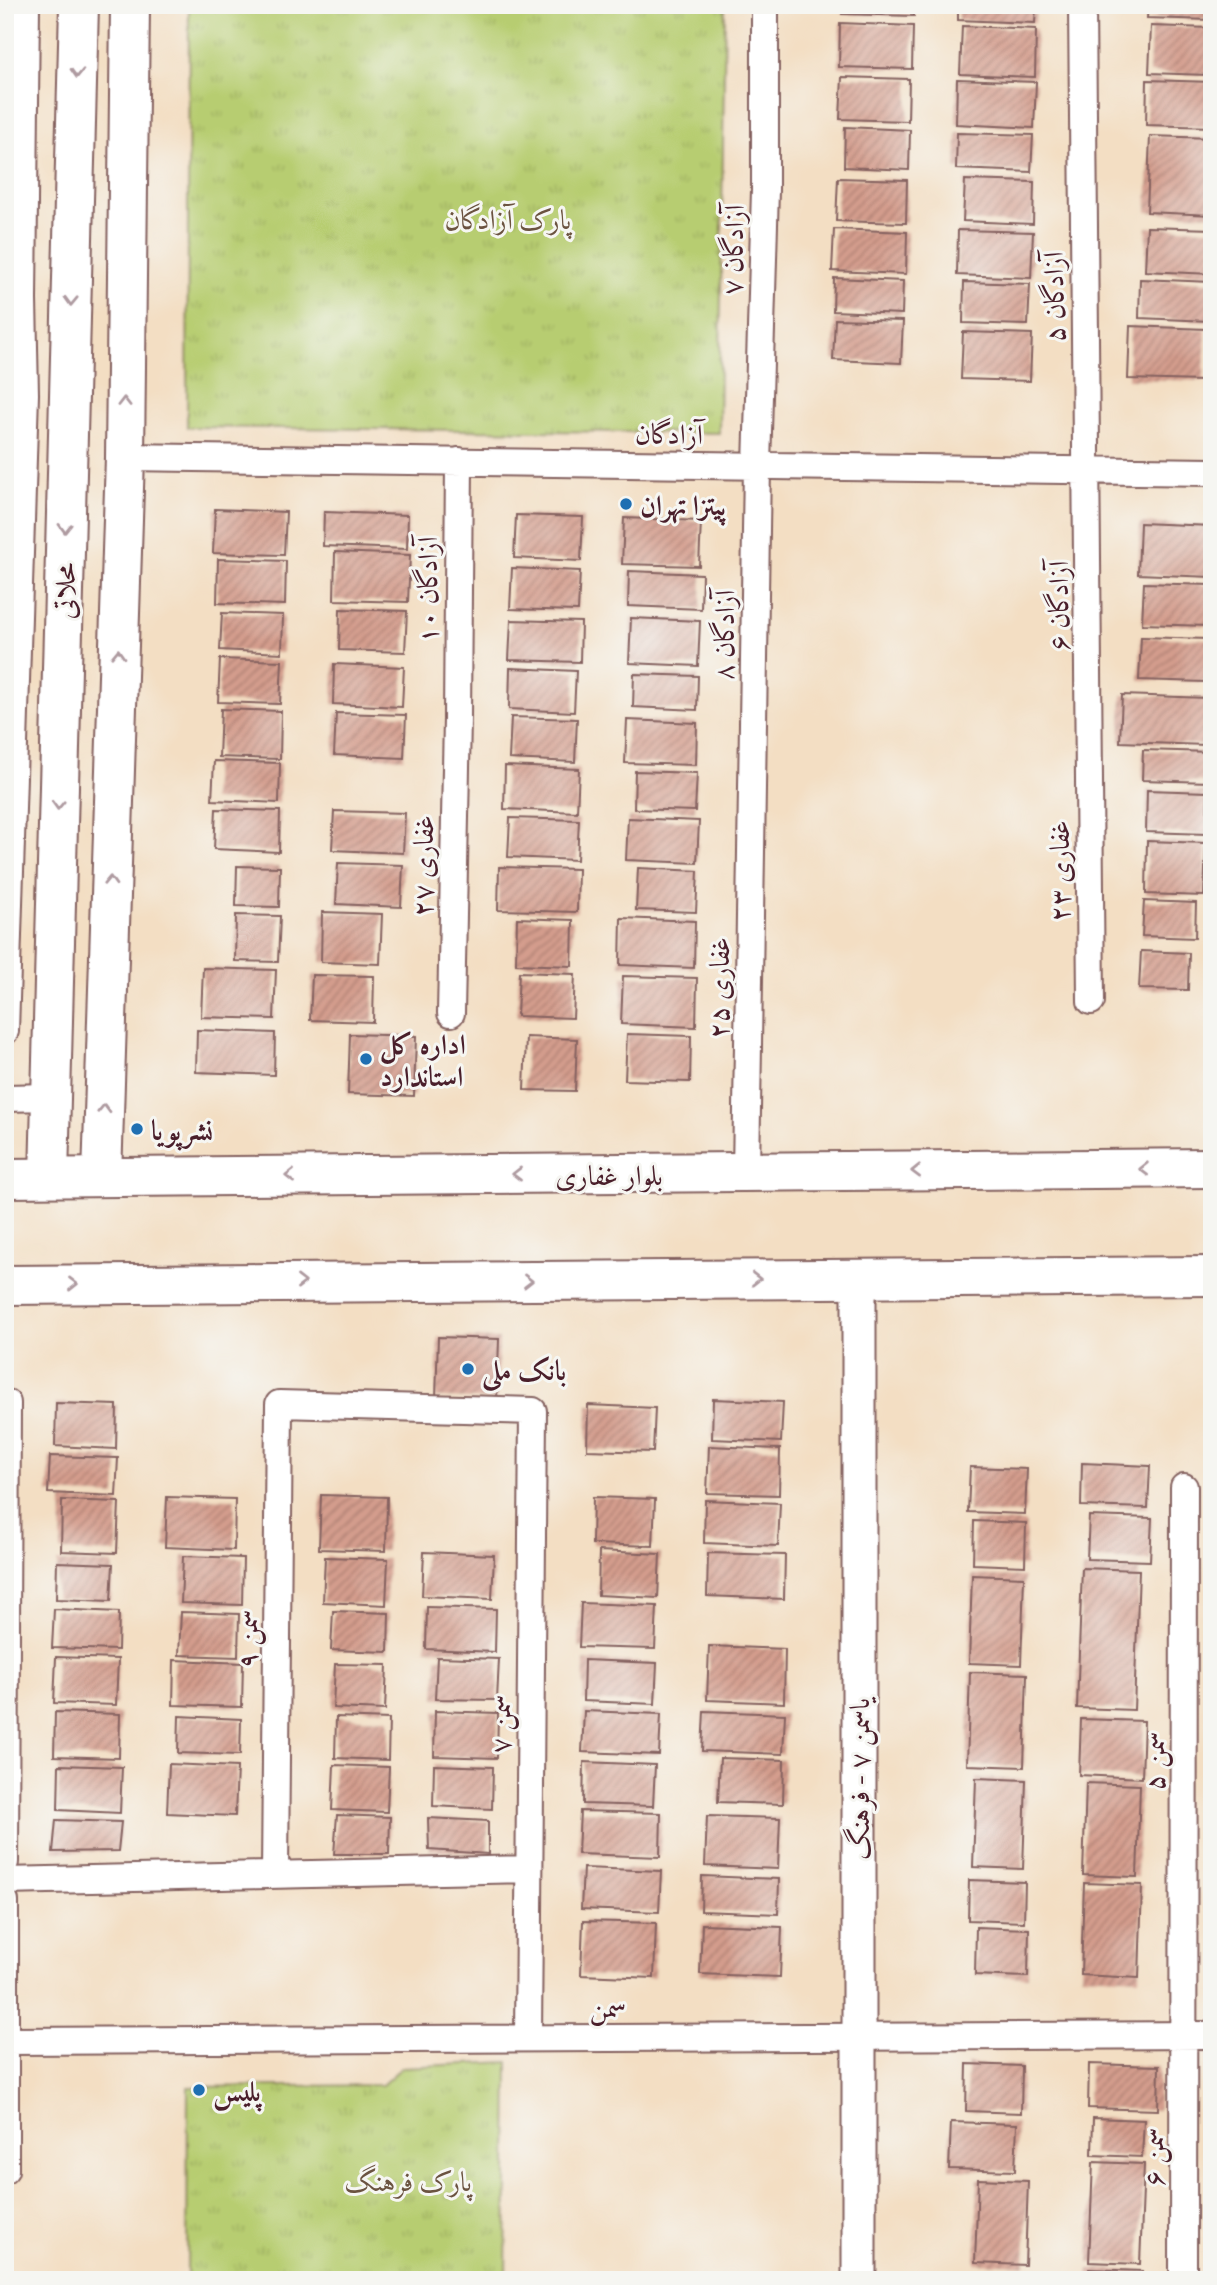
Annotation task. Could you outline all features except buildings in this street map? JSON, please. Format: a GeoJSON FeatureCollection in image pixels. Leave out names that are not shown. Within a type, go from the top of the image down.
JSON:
{"type":"FeatureCollection","features":[{"type":"Feature","properties":{"kind":"main road","name":"محلاتی"},"geometry":{"type":"LineString","coordinates":[[48,1177],[79,5]]}},
{"type":"Feature","properties":{"kind":"main road","name":"محلاتی"},"geometry":{"type":"LineString","coordinates":[[102,1177],[125,457],[130,5]]}},
{"type":"Feature","properties":{"kind":"main road","name":"بلوار غفاری"},"geometry":{"type":"LineString","coordinates":[[5,1178],[1212,1168]]}},
{"type":"Feature","properties":{"kind":"main road"},"geometry":{"type":"LineString","coordinates":[[5,1285],[1212,1276]]}},
{"type":"Feature","properties":{"kind":"street"},"geometry":{"type":"LineString","coordinates":[[5,1031],[25,394],[23,287],[26,5]]}},
{"type":"Feature","properties":{"kind":"street","name":"آزادگان ۷"},"geometry":{"type":"LineString","coordinates":[[757,466],[765,190],[765,5]]}},
{"type":"Feature","properties":{"kind":"street","name":"آزادگان ۵"},"geometry":{"type":"LineString","coordinates":[[1082,5],[1087,470]]}},
{"type":"Feature","properties":{"kind":"street","name":"آزادگان"},"geometry":{"type":"LineString","coordinates":[[125,457],[1212,472]]}},
{"type":"Feature","properties":{"kind":"street","name":"آزادگان ۱۰"},"geometry":{"type":"LineString","coordinates":[[457,719],[458,461]]}},
{"type":"Feature","properties":{"kind":"street","name":"آزادگان ۸"},"geometry":{"type":"LineString","coordinates":[[753,804],[757,466]]}},
{"type":"Feature","properties":{"kind":"street","name":"آزادگان ۶"},"geometry":{"type":"LineString","coordinates":[[1087,470],[1089,741]]}},
{"type":"Feature","properties":{"kind":"street","name":"غفاری ۲۷"},"geometry":{"type":"LineString","coordinates":[[450,1013],[457,719]]}},
{"type":"Feature","properties":{"kind":"street","name":"غفاری ۲۳"},"geometry":{"type":"LineString","coordinates":[[1089,741],[1091,1001]]}},
{"type":"Feature","properties":{"kind":"street"},"geometry":{"type":"LineString","coordinates":[[15,757],[60,759]]}},
{"type":"Feature","properties":{"kind":"street","name":"غفاری ۲۵"},"geometry":{"type":"LineString","coordinates":[[746,1173],[753,804]]}},
{"type":"Feature","properties":{"kind":"street"},"geometry":{"type":"LineString","coordinates":[[10,908],[55,907]]}},
{"type":"Feature","properties":{"kind":"street"},"geometry":{"type":"LineString","coordinates":[[5,1098],[50,1097]]}},
{"type":"Feature","properties":{"kind":"street","name":"یاسمن ۷ - فرهنگ"},"geometry":{"type":"LineString","coordinates":[[859,1278],[859,2280]]}},
{"type":"Feature","properties":{"kind":"street"},"geometry":{"type":"LineString","coordinates":[[5,1862],[6,1403]]}},
{"type":"Feature","properties":{"kind":"street","name":"سمن ۷"},"geometry":{"type":"LineString","coordinates":[[279,1404],[533,1410],[528,2038]]}},
{"type":"Feature","properties":{"kind":"street","name":"سمن ۹"},"geometry":{"type":"LineString","coordinates":[[275,1875],[279,1404]]}},
{"type":"Feature","properties":{"kind":"street","name":"سمن ۵"},"geometry":{"type":"LineString","coordinates":[[1184,1487],[1185,2036]]}},
{"type":"Feature","properties":{"kind":"street"},"geometry":{"type":"LineString","coordinates":[[5,1881],[529,1869]]}},
{"type":"Feature","properties":{"kind":"street"},"geometry":{"type":"LineString","coordinates":[[5,1901],[5,2170]]}},
{"type":"Feature","properties":{"kind":"street","name":"سمن"},"geometry":{"type":"LineString","coordinates":[[6,2041],[1212,2035]]}},
{"type":"Feature","properties":{"kind":"street","name":"سمن ۶"},"geometry":{"type":"LineString","coordinates":[[1183,2280],[1185,2036]]}},
{"type":"Feature","properties":{"kind":"green space","name":"پارک آزادگان"},"geometry":{"type":"Polygon","coordinates":[[[189,5],[725,5],[719,433],[187,427],[189,5]]]}},
{"type":"Feature","properties":{"kind":"green space","name":"پارک فرهنگ"},"geometry":{"type":"Polygon","coordinates":[[[508,2062],[506,2280],[187,2280],[188,2087],[382,2085],[402,2067],[508,2062]]]}},
{"type":"Feature","properties":{"kind":"place","name":"پیتزا تهران"},"geometry":{"type":"Point","coordinates":[626,504]}},
{"type":"Feature","properties":{"kind":"place","name":"اداره کل استاندارد"},"geometry":{"type":"Point","coordinates":[366,1059]}},
{"type":"Feature","properties":{"kind":"place","name":"نشرپویا"},"geometry":{"type":"Point","coordinates":[137,1129]}},
{"type":"Feature","properties":{"kind":"place","name":"بانک ملی"},"geometry":{"type":"Point","coordinates":[468,1369]}},
{"type":"Feature","properties":{"kind":"place","name":"پلیس"},"geometry":{"type":"Point","coordinates":[199,2090]}}]}
